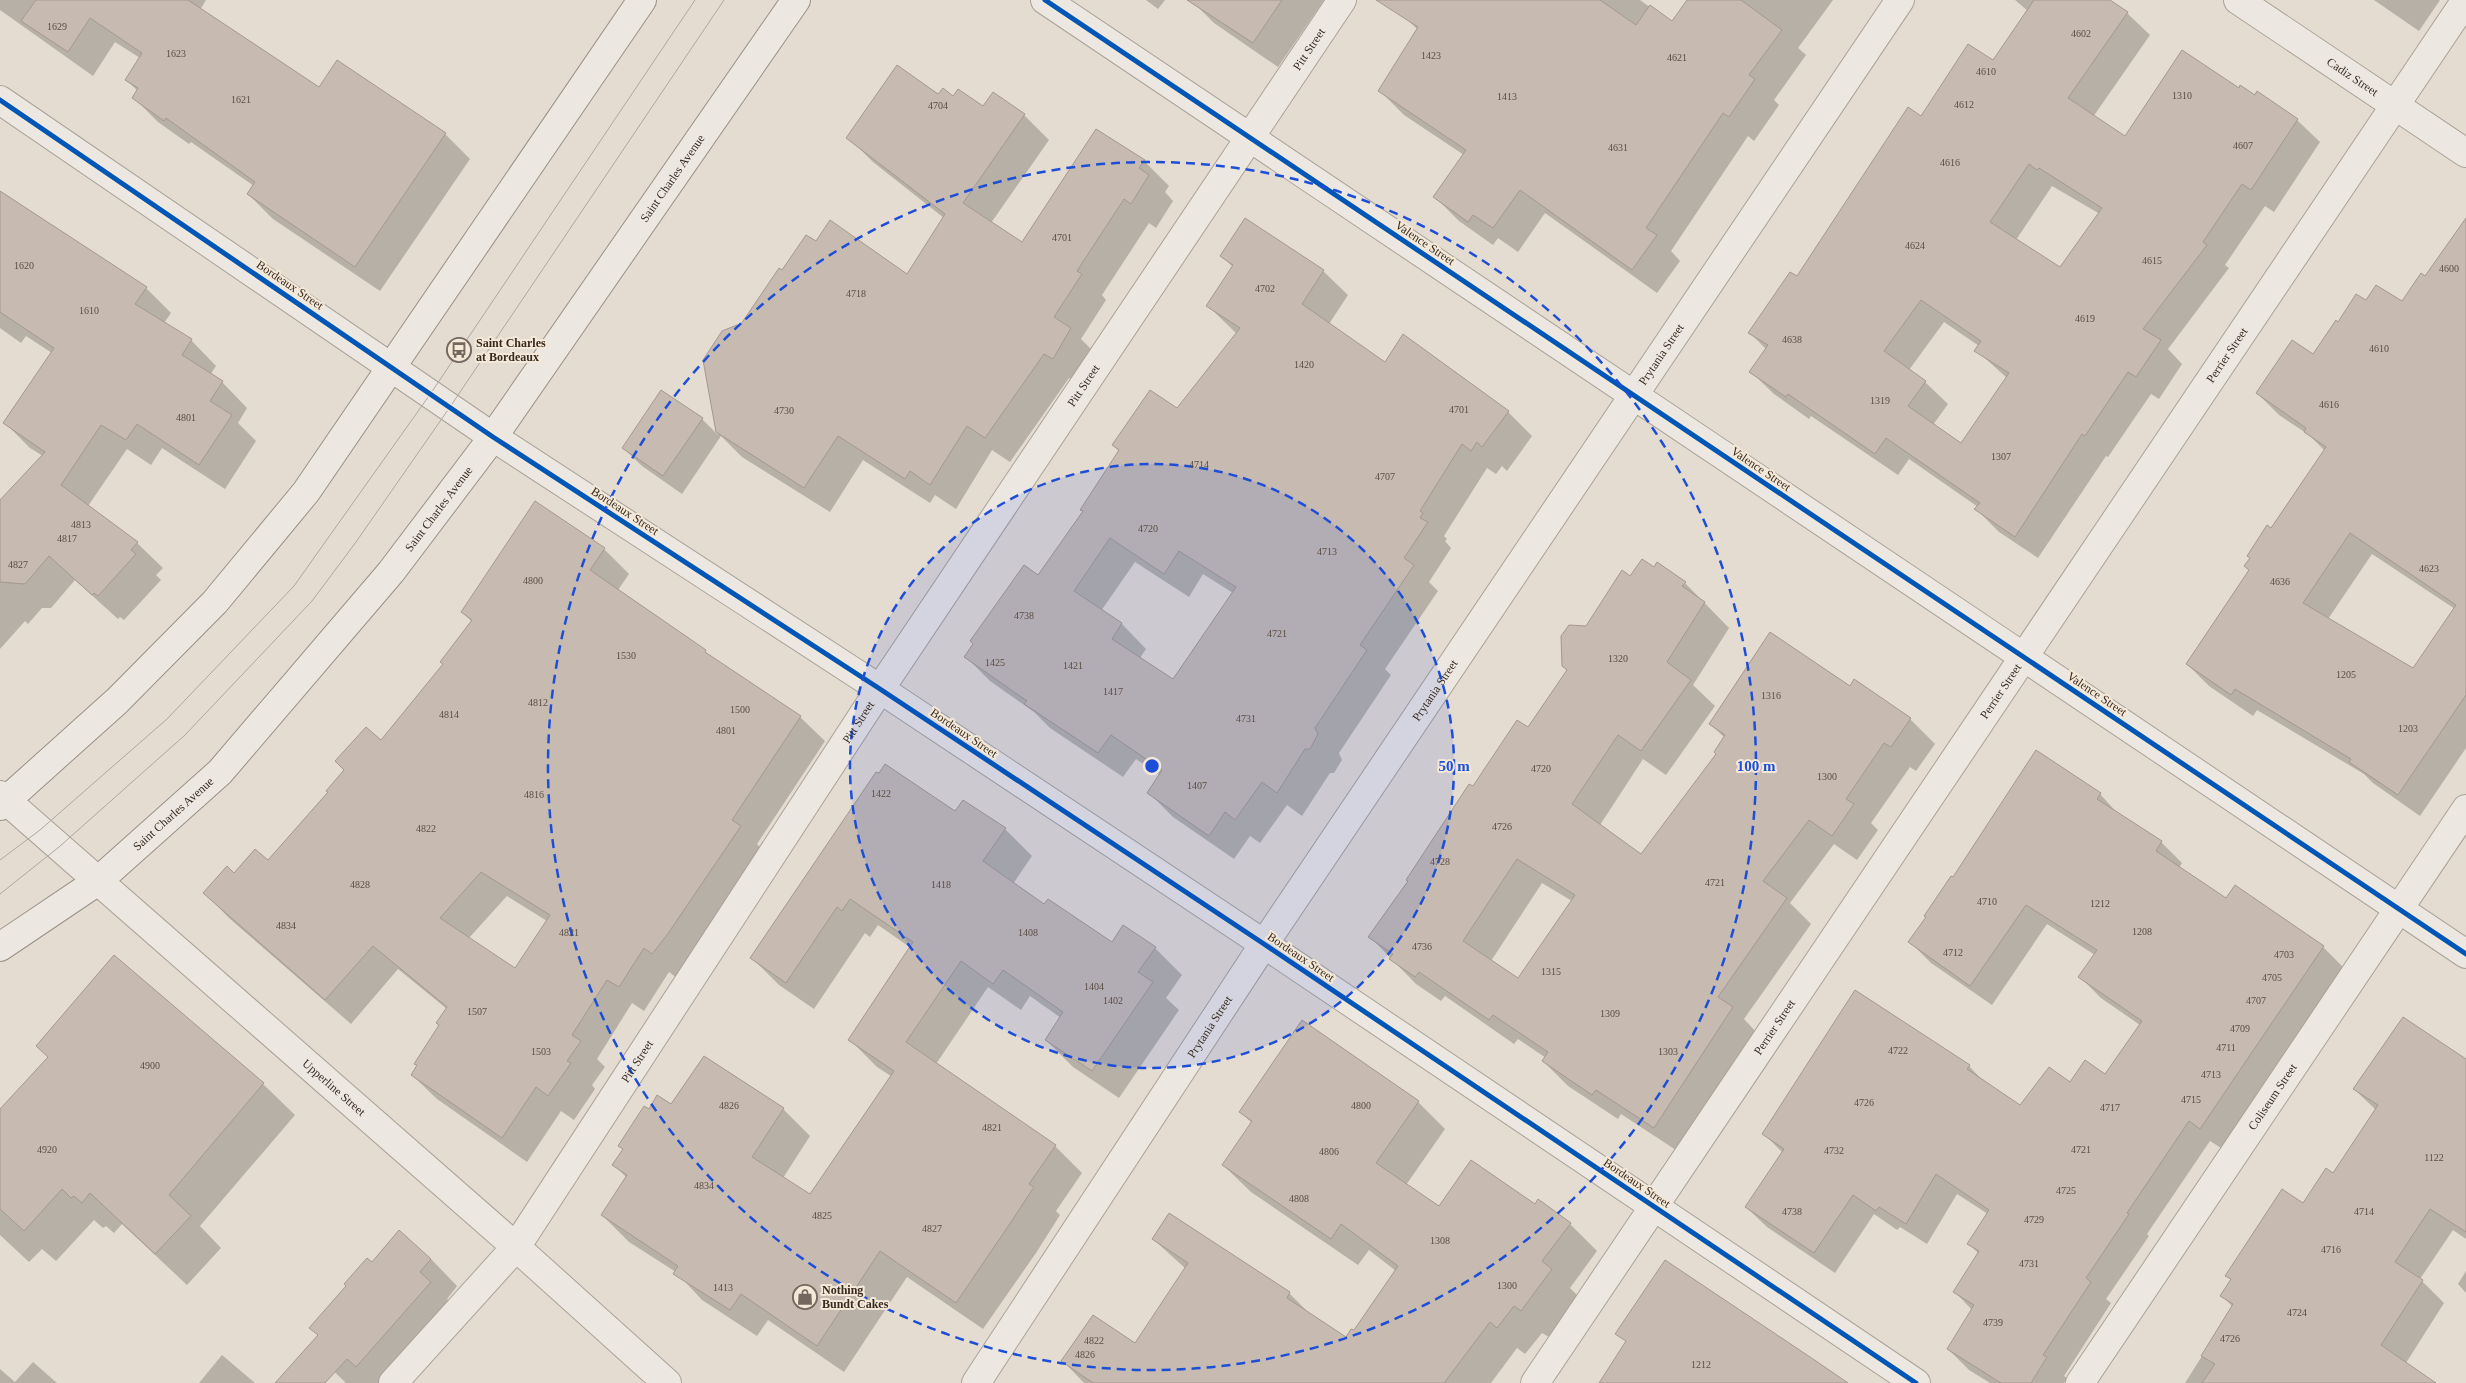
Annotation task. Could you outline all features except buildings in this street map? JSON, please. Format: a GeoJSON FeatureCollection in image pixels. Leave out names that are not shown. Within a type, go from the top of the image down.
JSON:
{"type":"FeatureCollection","features":[{"type":"Feature","properties":{"kind":"street"},"geometry":{"type":"LineString","coordinates":[[2,800],[117,701],[215,602],[306,492],[642,0]]}},
{"type":"Feature","properties":{"kind":"street","name":"Saint Charles Avenue"},"geometry":{"type":"LineString","coordinates":[[0,946],[98,881],[220,772],[391,572],[493,437],[796,0]]}},
{"type":"Feature","properties":{"kind":"street","name":"Valence Street"},"geometry":{"type":"LineString","coordinates":[[1044,0],[2466,954]]}},
{"type":"Feature","properties":{"kind":"street","name":"Pitt Street"},"geometry":{"type":"LineString","coordinates":[[393,1383],[516,1247],[880,689],[1342,0]]}},
{"type":"Feature","properties":{"kind":"street","name":"Prytania Street"},"geometry":{"type":"LineString","coordinates":[[976,1383],[1264,944],[1900,0]]}},
{"type":"Feature","properties":{"kind":"street","name":"Cadiz Street"},"geometry":{"type":"LineString","coordinates":[[2238,0],[2466,153]]}},
{"type":"Feature","properties":{"kind":"street","name":"Perrier Street"},"geometry":{"type":"LineString","coordinates":[[1535,1383],[2466,0]]}},
{"type":"Feature","properties":{"kind":"street","name":"Bordeaux Street"},"geometry":{"type":"LineString","coordinates":[[0,100],[493,437],[880,689],[1264,944],[1916,1383]]}},
{"type":"Feature","properties":{"kind":"street","name":"Upperline Street"},"geometry":{"type":"LineString","coordinates":[[2,800],[98,881],[516,1247],[667,1383]]}},
{"type":"Feature","properties":{"kind":"street","name":"Coliseum Street"},"geometry":{"type":"LineString","coordinates":[[2080,1383],[2466,809]]}},
{"type":"Feature","properties":{"kind":"tram line"},"geometry":{"type":"LineString","coordinates":[[0,860],[40,830],[167,719],[294,586],[431,393],[695,0]]}},
{"type":"Feature","properties":{"kind":"tram line"},"geometry":{"type":"LineString","coordinates":[[0,894],[59,847],[185,735],[312,601],[356,542],[450,407],[724,0]]}},
{"type":"Feature","properties":{"kind":"cycle path"},"geometry":{"type":"LineString","coordinates":[[1045,0],[2466,954]]}},
{"type":"Feature","properties":{"kind":"cycle path"},"geometry":{"type":"LineString","coordinates":[[0,100],[493,437],[880,689],[1264,944],[1916,1383]]}},
{"type":"Feature","properties":{"kind":"place","name":"Saint Charles at Bordeaux"},"geometry":{"type":"Point","coordinates":[459,350]}},
{"type":"Feature","properties":{"kind":"place","name":"Nothing Bundt Cakes"},"geometry":{"type":"Point","coordinates":[805,1297]}}]}
